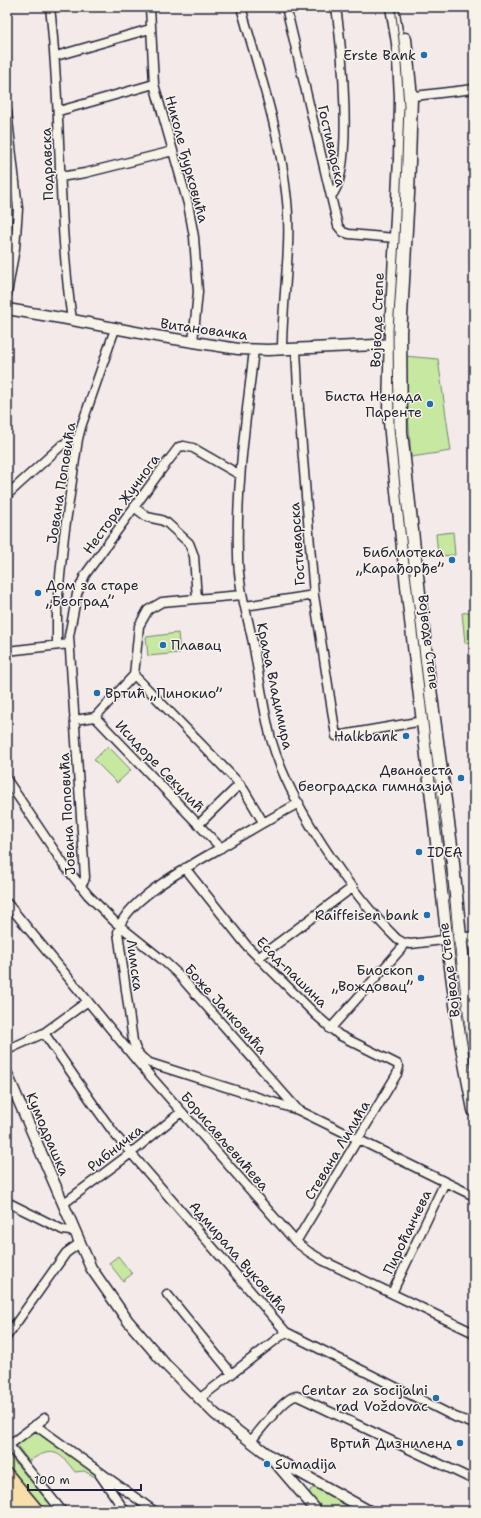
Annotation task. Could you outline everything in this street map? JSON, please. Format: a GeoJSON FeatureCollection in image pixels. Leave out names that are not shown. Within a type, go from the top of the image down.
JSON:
{"type":"FeatureCollection","features":[{"type":"Feature","properties":{"kind":"highway"},"geometry":{"type":"LineString","coordinates":[[7,1476],[36,1511]]}},
{"type":"Feature","properties":{"kind":"highway"},"geometry":{"type":"LineString","coordinates":[[7,1494],[22,1511]]}},
{"type":"Feature","properties":{"kind":"main road","name":"Војводе Степе"},"geometry":{"type":"LineString","coordinates":[[392,7],[406,97],[395,238],[395,344],[401,432],[428,674],[452,853],[460,937],[474,1045]]}},
{"type":"Feature","properties":{"kind":"main road","name":"Војводе Степе"},"geometry":{"type":"LineString","coordinates":[[401,7],[406,46],[408,194],[389,410],[408,595],[448,939],[462,1042],[474,1110]]}},
{"type":"Feature","properties":{"kind":"street","name":"Подравска"},"geometry":{"type":"LineString","coordinates":[[50,7],[56,56],[64,256],[72,320]]}},
{"type":"Feature","properties":{"kind":"street","name":"Николе Ђурковића"},"geometry":{"type":"LineString","coordinates":[[150,7],[154,84],[188,204],[194,237],[198,292],[193,342]]}},
{"type":"Feature","properties":{"kind":"street"},"geometry":{"type":"LineString","coordinates":[[241,7],[274,126],[286,192],[288,225],[282,350]]}},
{"type":"Feature","properties":{"kind":"street","name":"Гостиварска"},"geometry":{"type":"LineString","coordinates":[[286,7],[331,196]]}},
{"type":"Feature","properties":{"kind":"street","name":"Гостиварска"},"geometry":{"type":"LineString","coordinates":[[331,196],[336,190],[338,182],[344,152],[345,133],[343,72],[336,7]]}},
{"type":"Feature","properties":{"kind":"street"},"geometry":{"type":"LineString","coordinates":[[56,56],[150,29]]}},
{"type":"Feature","properties":{"kind":"street"},"geometry":{"type":"LineString","coordinates":[[59,111],[154,84]]}},
{"type":"Feature","properties":{"kind":"street"},"geometry":{"type":"LineString","coordinates":[[406,97],[474,88]]}},
{"type":"Feature","properties":{"kind":"street"},"geometry":{"type":"LineString","coordinates":[[7,111],[18,209],[15,248],[7,294]]}},
{"type":"Feature","properties":{"kind":"street"},"geometry":{"type":"LineString","coordinates":[[60,177],[85,173],[173,151]]}},
{"type":"Feature","properties":{"kind":"street"},"geometry":{"type":"LineString","coordinates":[[331,196],[336,222],[343,232],[349,234],[395,238]]}},
{"type":"Feature","properties":{"kind":"street","name":"Витановачка"},"geometry":{"type":"LineString","coordinates":[[7,309],[226,348],[282,350],[395,344]]}},
{"type":"Feature","properties":{"kind":"street","name":"Јована Поповића"},"geometry":{"type":"LineString","coordinates":[[57,645],[57,606],[64,536],[78,439],[115,329]]}},
{"type":"Feature","properties":{"kind":"street","name":"Гостиварска"},"geometry":{"type":"LineString","coordinates":[[296,349],[298,409],[314,595],[336,736],[423,721]]}},
{"type":"Feature","properties":{"kind":"street","name":"Краља Владимира"},"geometry":{"type":"LineString","coordinates":[[254,350],[240,475],[237,554],[242,595],[271,739],[278,760],[299,803],[328,852],[353,887],[386,927],[397,938],[407,943]]}},
{"type":"Feature","properties":{"kind":"street"},"geometry":{"type":"LineString","coordinates":[[7,495],[62,445],[78,439]]}},
{"type":"Feature","properties":{"kind":"street","name":"Нестора Жучнога"},"geometry":{"type":"LineString","coordinates":[[69,644],[74,605],[85,575],[159,473],[182,446],[193,448],[240,475]]}},
{"type":"Feature","properties":{"kind":"street"},"geometry":{"type":"LineString","coordinates":[[134,507],[147,517],[167,523],[189,543],[194,556],[197,599]]}},
{"type":"Feature","properties":{"kind":"street"},"geometry":{"type":"LineString","coordinates":[[95,717],[134,675],[137,632],[148,610],[162,602],[242,595]]}},
{"type":"Feature","properties":{"kind":"street"},"geometry":{"type":"LineString","coordinates":[[245,606],[314,595]]}},
{"type":"Feature","properties":{"kind":"street"},"geometry":{"type":"LineString","coordinates":[[7,651],[69,644]]}},
{"type":"Feature","properties":{"kind":"street","name":"Јована Поповића"},"geometry":{"type":"LineString","coordinates":[[69,644],[85,877],[80,886]]}},
{"type":"Feature","properties":{"kind":"street"},"geometry":{"type":"LineString","coordinates":[[134,675],[240,784],[263,822]]}},
{"type":"Feature","properties":{"kind":"street","name":"Исидоре Секулић"},"geometry":{"type":"LineString","coordinates":[[74,720],[95,717],[221,848]]}},
{"type":"Feature","properties":{"kind":"street","name":"Боже Јанковића"},"geometry":{"type":"LineString","coordinates":[[7,780],[80,886],[95,903],[178,974],[298,1110],[474,1196]]}},
{"type":"Feature","properties":{"kind":"street"},"geometry":{"type":"LineString","coordinates":[[198,825],[240,784]]}},
{"type":"Feature","properties":{"kind":"street","name":"Лимска"},"geometry":{"type":"LineString","coordinates":[[298,1110],[154,1064],[145,1060],[138,1054],[133,1041],[118,932],[120,925],[142,899],[185,868],[263,822],[299,803]]}},
{"type":"Feature","properties":{"kind":"street","name":"Есад-пашина"},"geometry":{"type":"LineString","coordinates":[[185,868],[208,899],[258,958],[330,1029],[347,1040],[397,1064],[398,1070]]}},
{"type":"Feature","properties":{"kind":"street"},"geometry":{"type":"LineString","coordinates":[[258,958],[353,887]]}},
{"type":"Feature","properties":{"kind":"street","name":"Борисављевићева"},"geometry":{"type":"LineString","coordinates":[[7,903],[181,1112],[296,1242],[324,1261],[474,1334]]}},
{"type":"Feature","properties":{"kind":"street"},"geometry":{"type":"LineString","coordinates":[[330,1029],[407,943],[474,936]]}},
{"type":"Feature","properties":{"kind":"street"},"geometry":{"type":"LineString","coordinates":[[7,1050],[44,1033],[88,1001]]}},
{"type":"Feature","properties":{"kind":"street","name":"Адмирала Вуковића"},"geometry":{"type":"LineString","coordinates":[[44,1033],[107,1124],[286,1332],[455,1417],[474,1424]]}},
{"type":"Feature","properties":{"kind":"street"},"geometry":{"type":"LineString","coordinates":[[124,1044],[129,1044],[133,1041]]}},
{"type":"Feature","properties":{"kind":"street"},"geometry":{"type":"LineString","coordinates":[[149,1074],[150,1068],[154,1064]]}},
{"type":"Feature","properties":{"kind":"street","name":"Стевана Лилића"},"geometry":{"type":"LineString","coordinates":[[296,1242],[359,1139],[398,1070]]}},
{"type":"Feature","properties":{"kind":"street","name":"Кумодрашка"},"geometry":{"type":"LineString","coordinates":[[7,1074],[80,1243],[97,1278],[119,1309],[164,1364],[215,1414],[270,1456]]}},
{"type":"Feature","properties":{"kind":"street","name":"Рибничка"},"geometry":{"type":"LineString","coordinates":[[63,1204],[131,1153],[181,1112]]}},
{"type":"Feature","properties":{"kind":"street","name":"Пироћанчева"},"geometry":{"type":"LineString","coordinates":[[392,1293],[446,1182]]}},
{"type":"Feature","properties":{"kind":"street"},"geometry":{"type":"LineString","coordinates":[[7,1202],[63,1230],[70,1231],[74,1229]]}},
{"type":"Feature","properties":{"kind":"street"},"geometry":{"type":"LineString","coordinates":[[7,1336],[66,1253],[80,1243]]}},
{"type":"Feature","properties":{"kind":"street"},"geometry":{"type":"LineString","coordinates":[[167,1294],[232,1374]]}},
{"type":"Feature","properties":{"kind":"street"},"geometry":{"type":"LineString","coordinates":[[199,1399],[286,1332]]}},
{"type":"Feature","properties":{"kind":"street"},"geometry":{"type":"LineString","coordinates":[[251,1441],[285,1402],[293,1396],[297,1396],[474,1480]]}},
{"type":"Feature","properties":{"kind":"street"},"geometry":{"type":"LineString","coordinates":[[45,1418],[8,1444],[62,1511]]}},
{"type":"Feature","properties":{"kind":"street"},"geometry":{"type":"LineString","coordinates":[[35,1425],[154,1511]]}},
{"type":"Feature","properties":{"kind":"street"},"geometry":{"type":"LineString","coordinates":[[270,1456],[369,1511]]}},
{"type":"Feature","properties":{"kind":"street"},"geometry":{"type":"LineString","coordinates":[[270,1456],[317,1511]]}},
{"type":"Feature","properties":{"kind":"street"},"geometry":{"type":"LineString","coordinates":[[96,1470],[125,1511]]}},
{"type":"Feature","properties":{"kind":"street"},"geometry":{"type":"LineString","coordinates":[[297,1487],[300,1478],[306,1476]]}},
{"type":"Feature","properties":{"kind":"green space"},"geometry":{"type":"Polygon","coordinates":[[[404,356],[438,359],[451,451],[411,457],[404,356]]]}},
{"type":"Feature","properties":{"kind":"green space"},"geometry":{"type":"Polygon","coordinates":[[[453,532],[455,555],[438,556],[436,534],[453,532]]]}},
{"type":"Feature","properties":{"kind":"green space"},"geometry":{"type":"Polygon","coordinates":[[[474,612],[474,642],[465,643],[462,613],[474,612]]]}},
{"type":"Feature","properties":{"kind":"green space","name":"Плавац"},"geometry":{"type":"Polygon","coordinates":[[[178,633],[180,653],[148,656],[146,637],[178,633]]]}},
{"type":"Feature","properties":{"kind":"green space"},"geometry":{"type":"Polygon","coordinates":[[[108,746],[131,770],[117,783],[94,760],[108,746]]]}},
{"type":"Feature","properties":{"kind":"green space"},"geometry":{"type":"Polygon","coordinates":[[[118,1256],[132,1274],[123,1281],[109,1263],[118,1256]]]}},
{"type":"Feature","properties":{"kind":"green space"},"geometry":{"type":"Polygon","coordinates":[[[36,1428],[97,1474],[95,1477],[84,1471],[75,1472],[60,1455],[55,1453],[44,1453],[29,1461],[15,1443],[36,1428]]]}},
{"type":"Feature","properties":{"kind":"green space"},"geometry":{"type":"Polygon","coordinates":[[[7,1453],[56,1511],[45,1511],[7,1466],[7,1453]]]}},
{"type":"Feature","properties":{"kind":"green space"},"geometry":{"type":"Polygon","coordinates":[[[318,1488],[356,1511],[323,1511],[310,1496],[310,1490],[318,1488]]]}},
{"type":"Feature","properties":{"kind":"tram line"},"geometry":{"type":"LineString","coordinates":[[395,7],[404,106],[399,240],[393,330],[394,428],[459,994],[474,1088]]}},
{"type":"Feature","properties":{"kind":"place","name":"Erste Bank"},"geometry":{"type":"Point","coordinates":[424,55]}},
{"type":"Feature","properties":{"kind":"place","name":"Биста Ненада Паренте"},"geometry":{"type":"Point","coordinates":[430,404]}},
{"type":"Feature","properties":{"kind":"place","name":"Библиотека „Карађорђе”"},"geometry":{"type":"Point","coordinates":[452,560]}},
{"type":"Feature","properties":{"kind":"place","name":"Дом за старе „Београд”"},"geometry":{"type":"Point","coordinates":[38,593]}},
{"type":"Feature","properties":{"kind":"place","name":"Плавац"},"geometry":{"type":"Point","coordinates":[163,645]}},
{"type":"Feature","properties":{"kind":"place","name":"Вртић „Пинокио”"},"geometry":{"type":"Point","coordinates":[97,693]}},
{"type":"Feature","properties":{"kind":"place","name":"Halkbank"},"geometry":{"type":"Point","coordinates":[406,736]}},
{"type":"Feature","properties":{"kind":"place","name":"Дванаеста београдска гимназија"},"geometry":{"type":"Point","coordinates":[461,778]}},
{"type":"Feature","properties":{"kind":"place","name":"IDEA"},"geometry":{"type":"Point","coordinates":[419,852]}},
{"type":"Feature","properties":{"kind":"place","name":"Raiffeisen bank"},"geometry":{"type":"Point","coordinates":[427,915]}},
{"type":"Feature","properties":{"kind":"place","name":"Биоскоп „Вождовац”"},"geometry":{"type":"Point","coordinates":[421,978]}},
{"type":"Feature","properties":{"kind":"place","name":"Centar za socijalni rad Voždovac"},"geometry":{"type":"Point","coordinates":[436,1398]}},
{"type":"Feature","properties":{"kind":"place","name":"Вртић Дизниленд"},"geometry":{"type":"Point","coordinates":[460,1443]}},
{"type":"Feature","properties":{"kind":"place","name":"Sumadija"},"geometry":{"type":"Point","coordinates":[267,1464]}}]}
